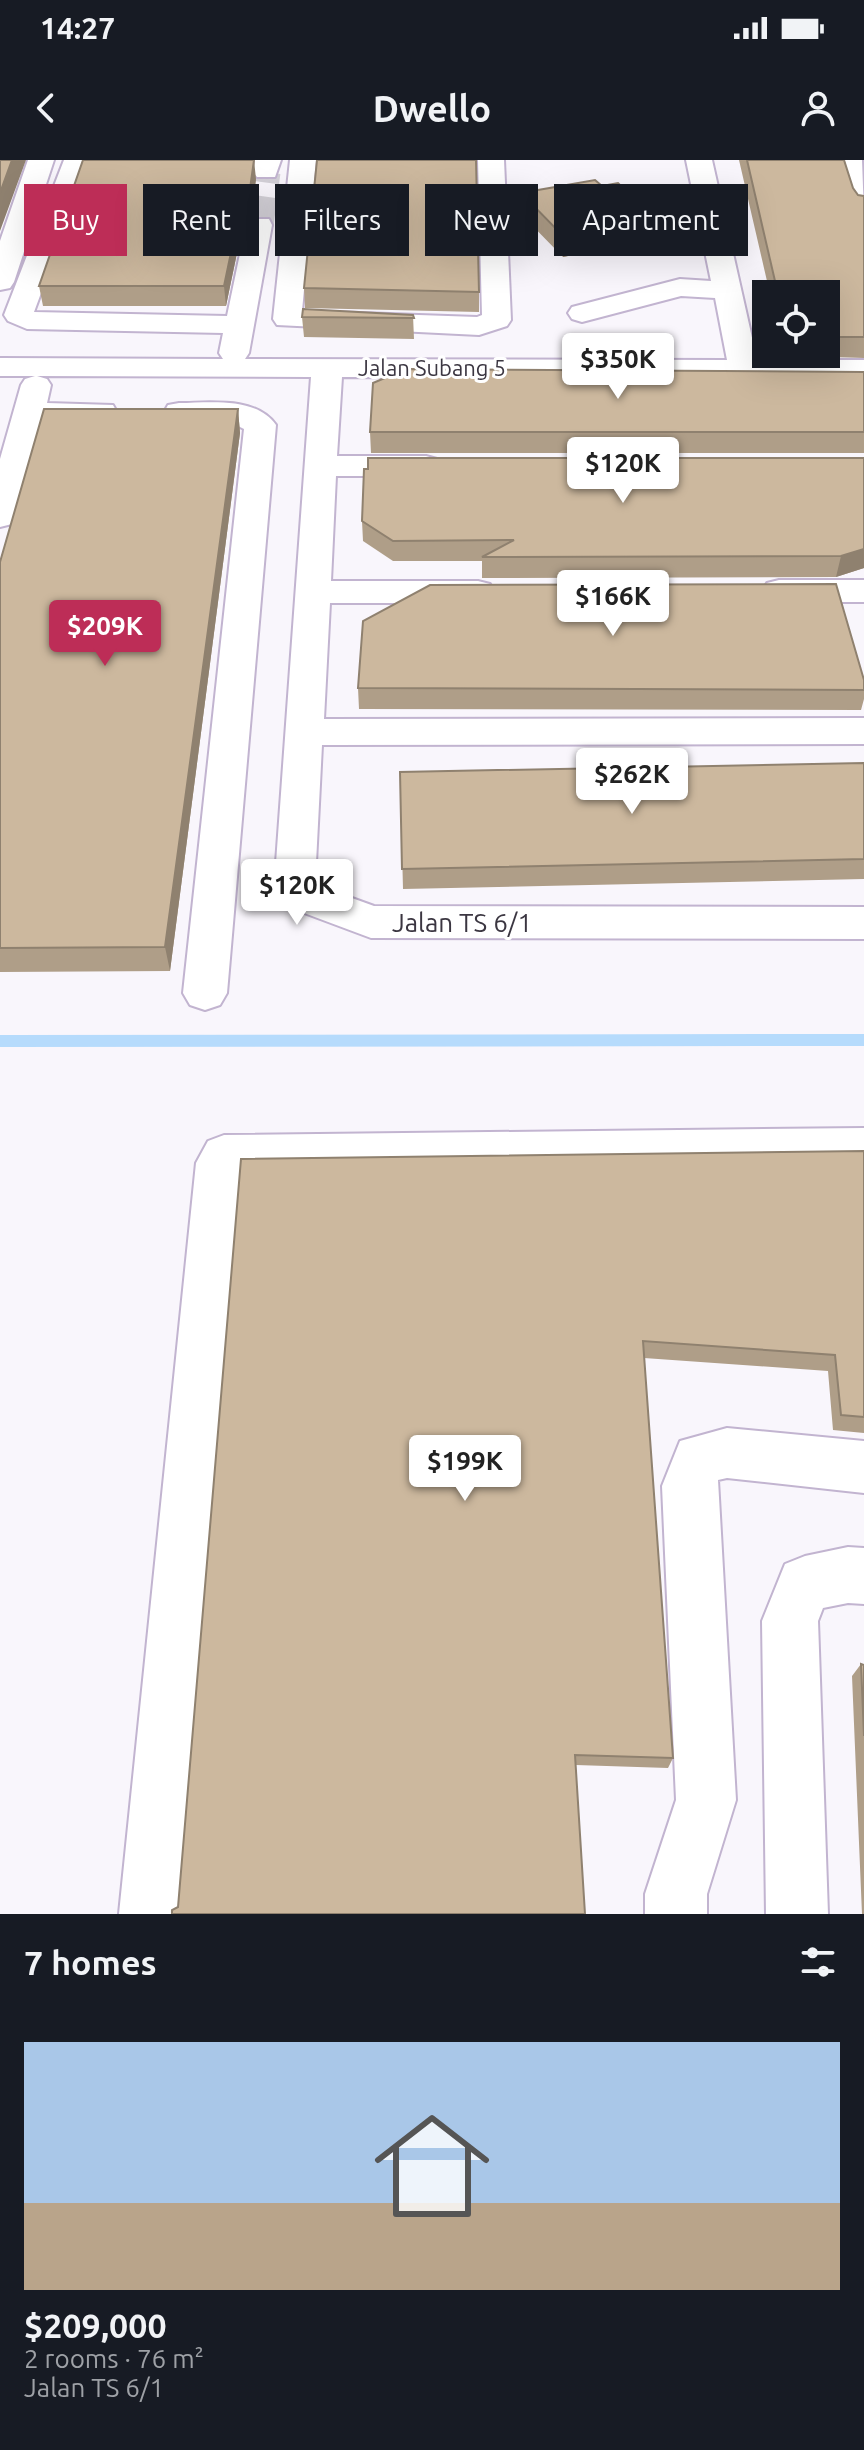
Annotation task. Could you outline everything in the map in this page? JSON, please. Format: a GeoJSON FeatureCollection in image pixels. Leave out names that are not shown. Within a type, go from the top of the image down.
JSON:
{"type":"FeatureCollection","features":[{"type":"Feature","properties":{"kind":"street"},"geometry":{"type":"LineString","coordinates":[[0,282],[41,160]]}},
{"type":"Feature","properties":{"kind":"street"},"geometry":{"type":"LineString","coordinates":[[77,160],[18,315],[27,320],[59,322],[238,325]]}},
{"type":"Feature","properties":{"kind":"street"},"geometry":{"type":"LineString","coordinates":[[303,160],[287,319],[479,326],[497,320],[491,160]]}},
{"type":"Feature","properties":{"kind":"street"},"geometry":{"type":"LineString","coordinates":[[699,160],[744,369]]}},
{"type":"Feature","properties":{"kind":"street"},"geometry":{"type":"LineString","coordinates":[[849,160],[864,206]]}},
{"type":"Feature","properties":{"kind":"street"},"geometry":{"type":"LineString","coordinates":[[231,368],[252,256]]}},
{"type":"Feature","properties":{"kind":"street"},"geometry":{"type":"LineString","coordinates":[[582,313],[680,287],[727,291]]}},
{"type":"Feature","properties":{"kind":"street"},"geometry":{"type":"LineString","coordinates":[[479,326],[486,368]]}},
{"type":"Feature","properties":{"kind":"street","name":"Jalan Subang 5"},"geometry":{"type":"LineString","coordinates":[[0,367],[864,369]]}},
{"type":"Feature","properties":{"kind":"street"},"geometry":{"type":"LineString","coordinates":[[0,517],[41,367]]}},
{"type":"Feature","properties":{"kind":"street","name":"Jalan TS 6/1"},"geometry":{"type":"LineString","coordinates":[[327,368],[296,863],[311,899],[371,922],[864,923]]}},
{"type":"Feature","properties":{"kind":"street"},"geometry":{"type":"LineString","coordinates":[[29,412],[234,412],[260,425],[205,993]]}},
{"type":"Feature","properties":{"kind":"street"},"geometry":{"type":"LineString","coordinates":[[320,466],[448,466]]}},
{"type":"Feature","properties":{"kind":"street"},"geometry":{"type":"LineString","coordinates":[[754,591],[864,591]]}},
{"type":"Feature","properties":{"kind":"street"},"geometry":{"type":"LineString","coordinates":[[312,592],[517,592]]}},
{"type":"Feature","properties":{"kind":"street"},"geometry":{"type":"LineString","coordinates":[[304,732],[864,731]]}},
{"type":"Feature","properties":{"kind":"street"},"geometry":{"type":"LineString","coordinates":[[150,1914],[219,1163],[224,1155],[864,1147]]}},
{"type":"Feature","properties":{"kind":"street"},"geometry":{"type":"LineString","coordinates":[[676,1914],[676,1894],[706,1800],[689,1486],[699,1459],[727,1453],[864,1467]]}},
{"type":"Feature","properties":{"kind":"street"},"geometry":{"type":"LineString","coordinates":[[797,1914],[790,1621],[805,1584],[848,1575],[864,1576]]}},
{"type":"Feature","properties":{"kind":"building"},"geometry":{"type":"Polygon","coordinates":[[[0,160],[12,160],[0,193],[0,160]]]}},
{"type":"Feature","properties":{"kind":"building"},"geometry":{"type":"Polygon","coordinates":[[[83,160],[254,160],[251,184],[143,184],[143,256],[230,256],[224,286],[39,286],[49,256],[127,256],[127,184],[75,184],[83,160]]]}},
{"type":"Feature","properties":{"kind":"building"},"geometry":{"type":"Polygon","coordinates":[[[317,160],[476,160],[477,184],[425,184],[425,256],[478,256],[479,292],[304,288],[307,256],[409,256],[409,184],[315,184],[317,160]]]}},
{"type":"Feature","properties":{"kind":"building"},"geometry":{"type":"Polygon","coordinates":[[[747,160],[844,160],[853,188],[858,195],[864,196],[864,337],[840,337],[840,280],[775,280],[747,160]]]}},
{"type":"Feature","properties":{"kind":"building"},"geometry":{"type":"Polygon","coordinates":[[[595,180],[600,184],[572,184],[595,180]]]}},
{"type":"Feature","properties":{"kind":"building"},"geometry":{"type":"Polygon","coordinates":[[[554,187],[554,227],[538,210],[538,190],[554,187]]]}},
{"type":"Feature","properties":{"kind":"building"},"geometry":{"type":"Polygon","coordinates":[[[303,309],[413,315],[414,318],[302,317],[303,309]]]}},
{"type":"Feature","properties":{"kind":"building"},"geometry":{"type":"Polygon","coordinates":[[[406,369],[864,372],[864,432],[370,432],[373,383],[406,369]]]}},
{"type":"Feature","properties":{"kind":"building"},"geometry":{"type":"Polygon","coordinates":[[[44,409],[238,409],[165,947],[0,948],[0,562],[44,409]]]}},
{"type":"Feature","properties":{"kind":"building"},"geometry":{"type":"Polygon","coordinates":[[[368,458],[864,458],[864,549],[841,556],[482,557],[514,540],[393,541],[362,521],[364,469],[368,469],[368,458]]]}},
{"type":"Feature","properties":{"kind":"building"},"geometry":{"type":"Polygon","coordinates":[[[836,584],[864,680],[864,690],[358,688],[363,621],[430,585],[836,584]]]}},
{"type":"Feature","properties":{"kind":"building"},"geometry":{"type":"Polygon","coordinates":[[[864,763],[864,859],[402,869],[400,772],[864,763]]]}},
{"type":"Feature","properties":{"kind":"building"},"geometry":{"type":"Polygon","coordinates":[[[864,1151],[864,1417],[841,1415],[835,1355],[643,1341],[673,1758],[575,1755],[585,1914],[172,1914],[172,1910],[178,1907],[241,1159],[864,1151]]]}},
{"type":"Feature","properties":{"kind":"building"},"geometry":{"type":"Polygon","coordinates":[[[861,1664],[864,1665],[864,1736],[861,1664]]]}},
{"type":"Feature","properties":{"kind":"waterway"},"geometry":{"type":"LineString","coordinates":[[0,1041],[864,1040]]}},
{"type":"Feature","properties":{"kind":"tunnel"},"geometry":{"type":"LineString","coordinates":[[259,225],[266,172]]}}]}
